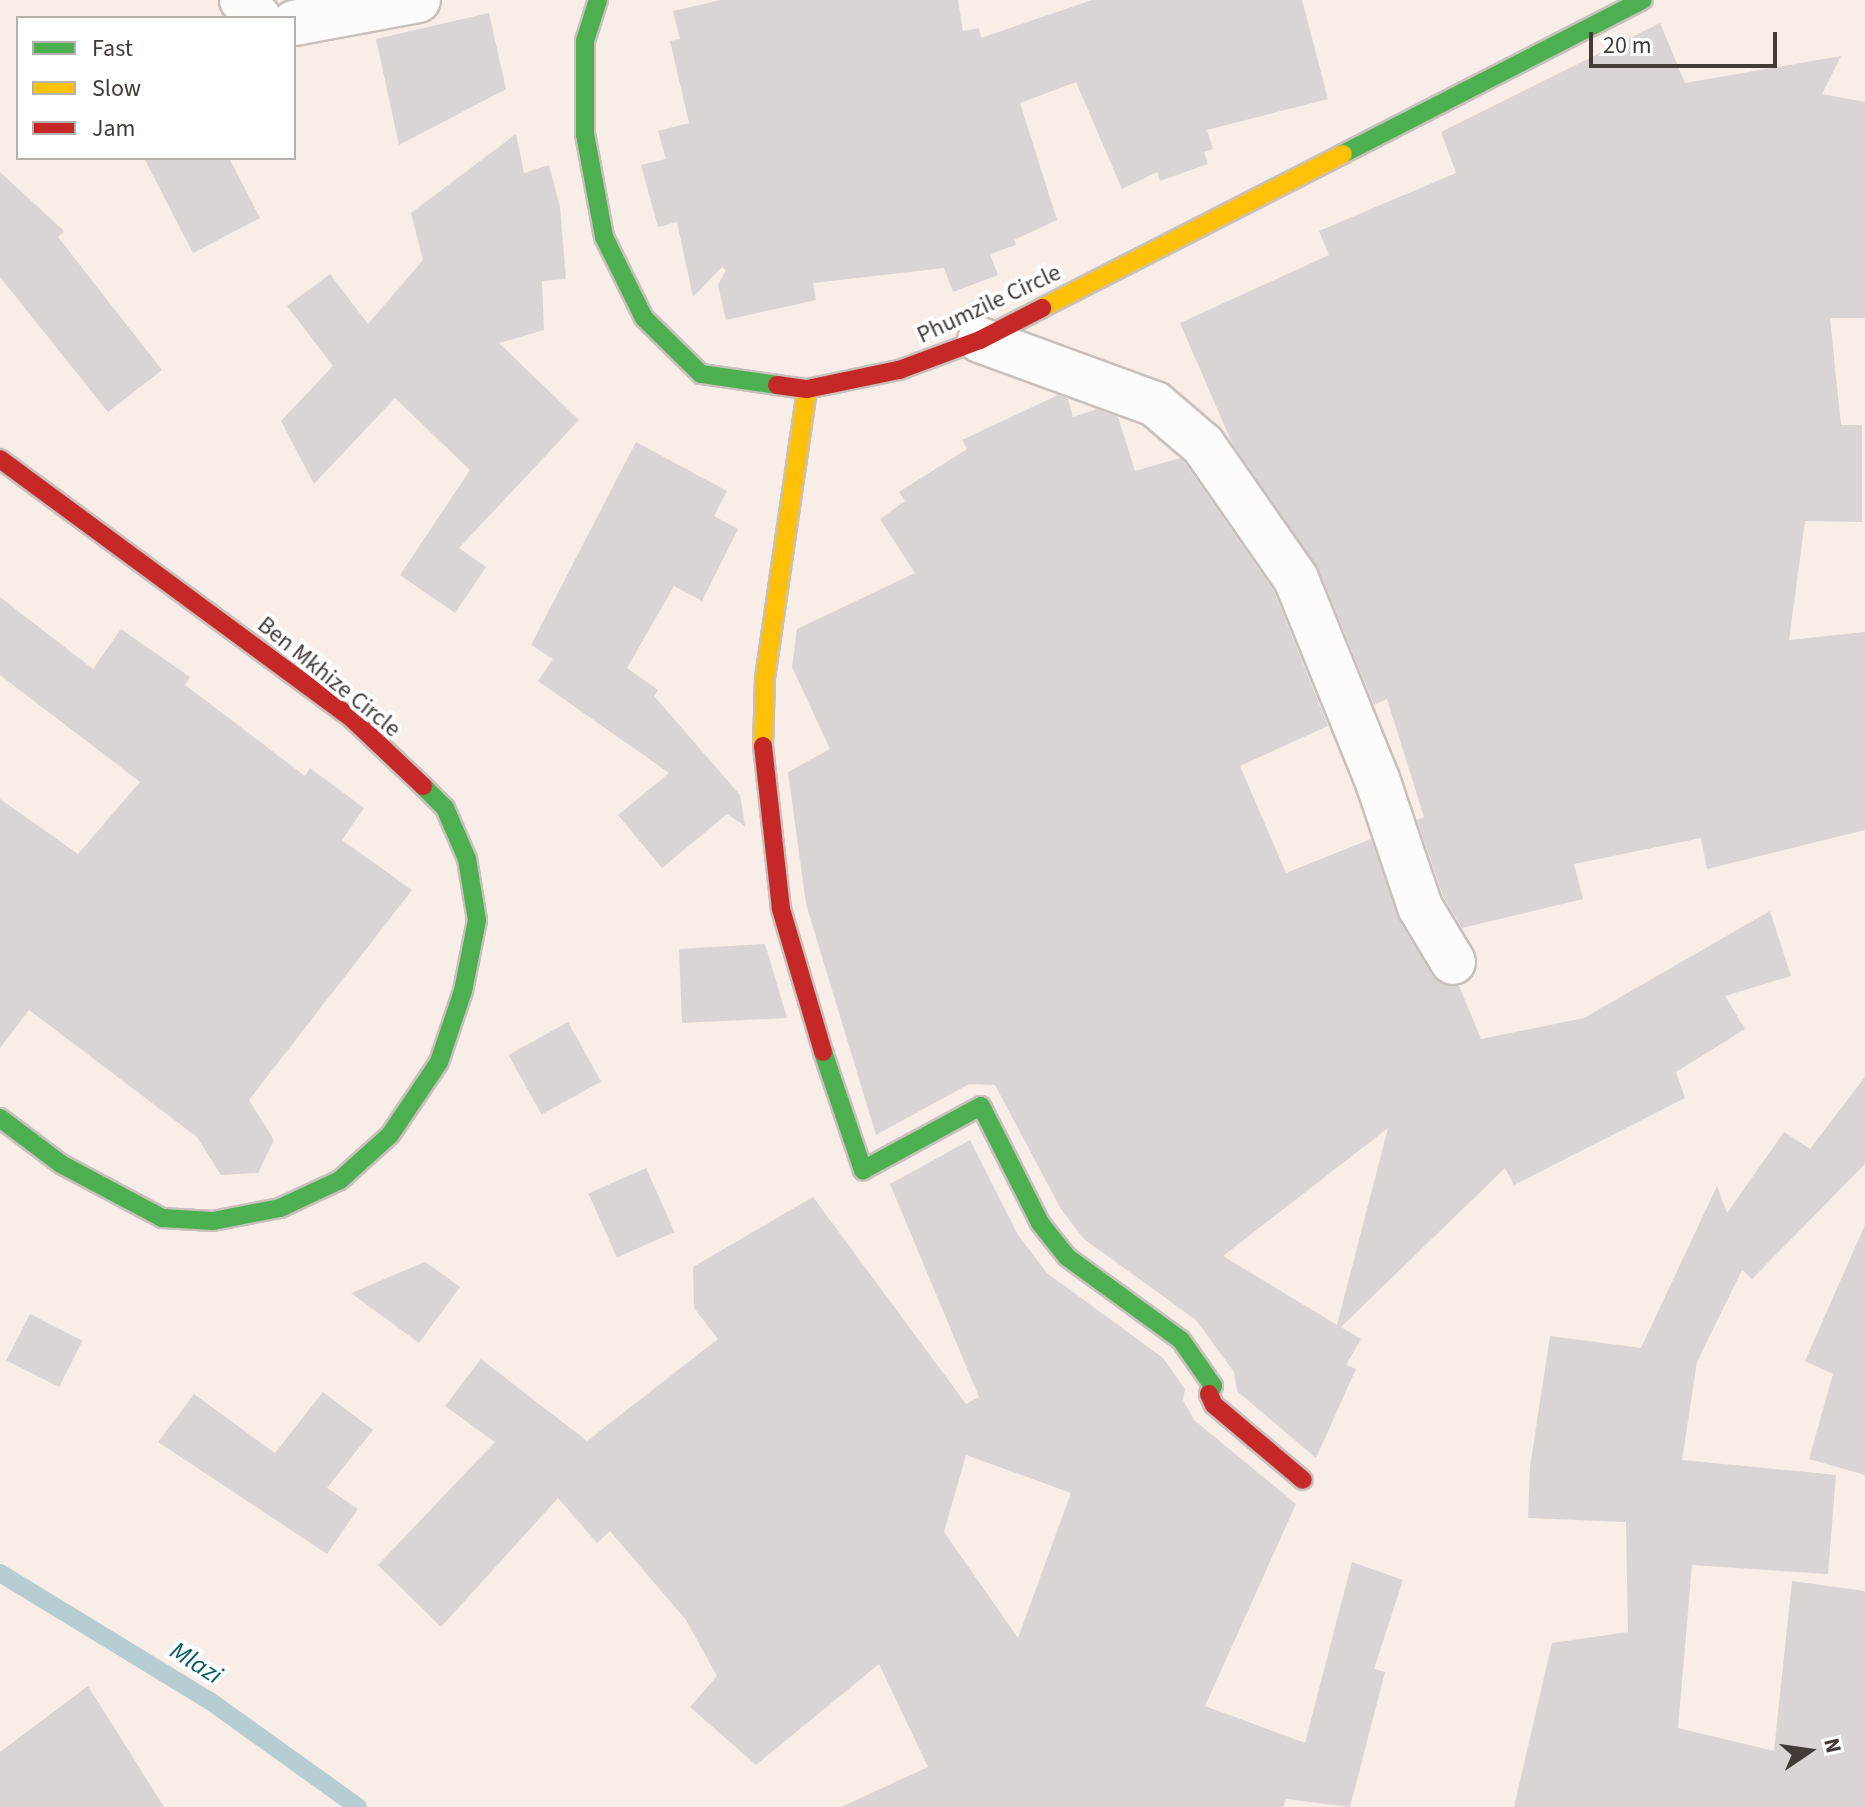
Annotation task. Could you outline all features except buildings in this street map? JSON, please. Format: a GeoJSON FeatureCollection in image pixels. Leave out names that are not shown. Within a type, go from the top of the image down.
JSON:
{"type":"FeatureCollection","features":[{"type":"Feature","properties":{"kind":"street"},"geometry":{"type":"LineString","coordinates":[[242,0],[257,16]]}},
{"type":"Feature","properties":{"kind":"street"},"geometry":{"type":"LineString","coordinates":[[296,23],[418,0]]}},
{"type":"Feature","properties":{"kind":"street","name":"Phumzile Circle"},"geometry":{"type":"LineString","coordinates":[[598,0],[585,41],[585,134],[604,237],[644,318],[701,374],[807,389],[899,370],[980,340],[1643,0]]}},
{"type":"Feature","properties":{"kind":"street"},"geometry":{"type":"LineString","coordinates":[[980,340],[1155,404],[1203,445],[1296,579],[1371,765],[1420,907],[1453,962]]}},
{"type":"Feature","properties":{"kind":"street"},"geometry":{"type":"LineString","coordinates":[[807,389],[765,678],[762,769],[781,909],[843,1120],[863,1170],[981,1106],[1040,1223],[1067,1257],[1181,1340],[1213,1386],[1208,1397],[1214,1405],[1303,1480]]}},
{"type":"Feature","properties":{"kind":"street","name":"Ben Mkhize Circle"},"geometry":{"type":"LineString","coordinates":[[0,459],[349,716],[445,808],[467,859],[477,920],[463,991],[439,1062],[390,1135],[340,1180],[280,1208],[213,1221],[162,1218],[126,1203],[61,1164],[0,1118]]}},
{"type":"Feature","properties":{"kind":"waterway","name":"Mlazi"},"geometry":{"type":"LineString","coordinates":[[0,1573],[210,1701],[358,1807]]}},
{"type":"Feature","properties":{"kind":"traffic: fast"},"geometry":{"type":"LineString","coordinates":[[598,0],[585,41],[585,134],[604,237],[644,318],[701,374],[777,385]]}},
{"type":"Feature","properties":{"kind":"traffic: fast"},"geometry":{"type":"LineString","coordinates":[[1343,154],[1643,0]]}},
{"type":"Feature","properties":{"kind":"traffic: fast"},"geometry":{"type":"LineString","coordinates":[[0,1118],[61,1164],[162,1218],[213,1221],[280,1208],[340,1180],[390,1135],[439,1062],[463,991],[477,920],[467,859],[445,808],[423,786]]}},
{"type":"Feature","properties":{"kind":"traffic: fast"},"geometry":{"type":"LineString","coordinates":[[823,1052],[863,1170],[981,1106],[1040,1223],[1067,1257],[1181,1340],[1213,1386],[1209,1394]]}},
{"type":"Feature","properties":{"kind":"traffic: slow"},"geometry":{"type":"LineString","coordinates":[[1042,308],[1343,154]]}},
{"type":"Feature","properties":{"kind":"traffic: slow"},"geometry":{"type":"LineString","coordinates":[[763,746],[765,678],[807,389]]}},
{"type":"Feature","properties":{"kind":"traffic: jam"},"geometry":{"type":"LineString","coordinates":[[777,385],[807,389],[899,370],[980,340],[1042,308]]}},
{"type":"Feature","properties":{"kind":"traffic: jam"},"geometry":{"type":"LineString","coordinates":[[0,459],[349,716],[423,786]]}},
{"type":"Feature","properties":{"kind":"traffic: jam"},"geometry":{"type":"LineString","coordinates":[[763,746],[781,909],[823,1052]]}},
{"type":"Feature","properties":{"kind":"traffic: jam"},"geometry":{"type":"LineString","coordinates":[[1209,1394],[1214,1405],[1303,1480]]}}]}
